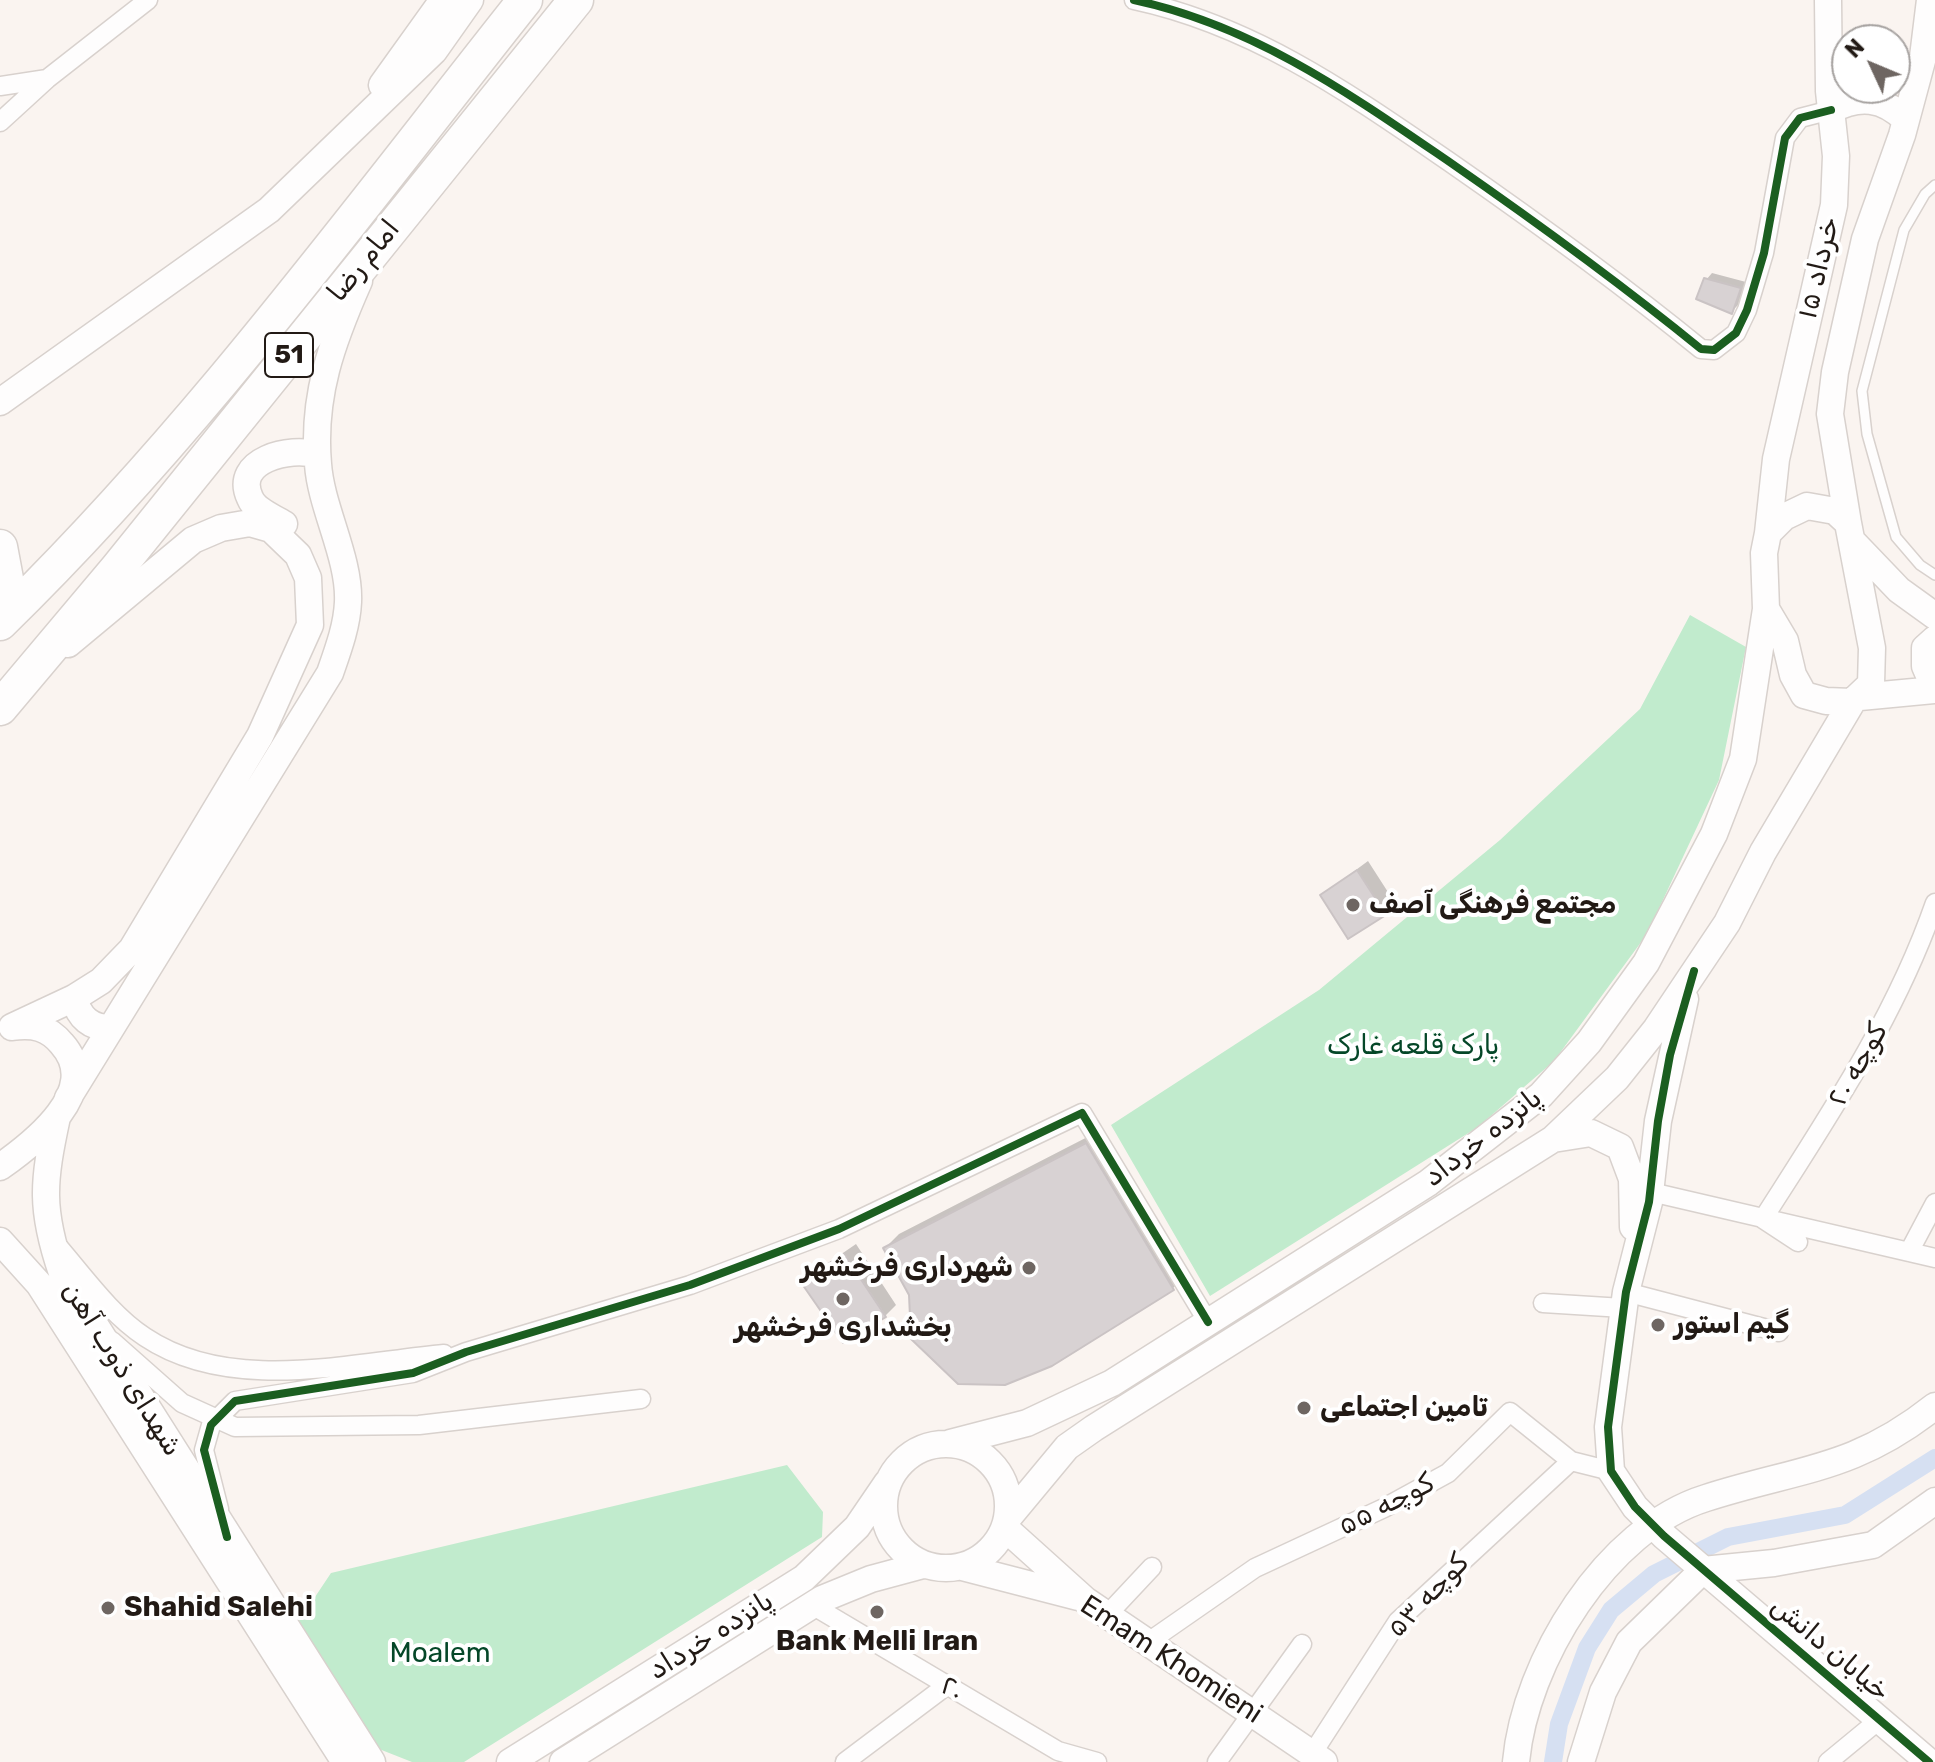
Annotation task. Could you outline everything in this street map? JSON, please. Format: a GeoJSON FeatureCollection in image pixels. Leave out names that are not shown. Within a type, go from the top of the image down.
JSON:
{"type":"FeatureCollection","features":[{"type":"Feature","properties":{"kind":"highway","name":"امام رضا"},"geometry":{"type":"LineString","coordinates":[[0,623],[86,539],[223,381],[525,0]]}},
{"type":"Feature","properties":{"kind":"highway","name":"امام رضا"},"geometry":{"type":"LineString","coordinates":[[10,697],[576,0]]}},
{"type":"Feature","properties":{"kind":"highway"},"geometry":{"type":"LineString","coordinates":[[0,547],[6,579],[0,603]]}},
{"type":"Feature","properties":{"kind":"main road"},"geometry":{"type":"LineString","coordinates":[[351,131],[443,0]]}},
{"type":"Feature","properties":{"kind":"main road"},"geometry":{"type":"LineString","coordinates":[[0,402],[269,210],[434,51],[470,0]]}},
{"type":"Feature","properties":{"kind":"main road","name":"۱۵ خرداد"},"geometry":{"type":"LineString","coordinates":[[1766,609],[1764,553],[1776,459],[1834,205],[1836,156],[1831,110],[1828,0]]}},
{"type":"Feature","properties":{"kind":"main road","name":"۱۵ خرداد"},"geometry":{"type":"LineString","coordinates":[[1856,699],[1871,684],[1872,648],[1830,414],[1835,372],[1865,239],[1906,120],[1923,57],[1930,0]]}},
{"type":"Feature","properties":{"kind":"main road"},"geometry":{"type":"LineString","coordinates":[[1831,110],[1846,102],[1871,100],[1894,108],[1906,120]]}},
{"type":"Feature","properties":{"kind":"main road"},"geometry":{"type":"LineString","coordinates":[[0,1167],[34,1143],[63,1107],[330,673],[341,642],[348,598],[317,455],[319,390],[331,347],[359,282],[386,234]]}},
{"type":"Feature","properties":{"kind":"main road"},"geometry":{"type":"LineString","coordinates":[[6,1029],[74,998],[101,981],[132,949],[260,736],[327,637],[330,586],[311,547],[295,531],[260,510],[250,498],[247,482],[271,455],[303,450],[317,455]]}},
{"type":"Feature","properties":{"kind":"main road"},"geometry":{"type":"LineString","coordinates":[[1768,533],[1784,517],[1807,506],[1835,511],[1899,590],[1935,616]]}},
{"type":"Feature","properties":{"kind":"main road"},"geometry":{"type":"LineString","coordinates":[[10,697],[193,540],[221,528],[250,523],[271,529],[286,540],[308,578],[312,597],[310,625],[260,736]]}},
{"type":"Feature","properties":{"kind":"main road"},"geometry":{"type":"LineString","coordinates":[[1766,609],[1785,641],[1793,675],[1804,695],[1826,701],[1935,690],[1925,666],[1925,648],[1935,639]]}},
{"type":"Feature","properties":{"kind":"main road","name":"پانزده خرداد"},"geometry":{"type":"LineString","coordinates":[[950,1443],[1027,1423],[1112,1383],[1428,1183],[1541,1095],[1589,1042],[1646,963],[1714,834],[1743,759],[1766,609]]}},
{"type":"Feature","properties":{"kind":"main road","name":"پانزده خرداد"},"geometry":{"type":"LineString","coordinates":[[1006,1523],[1051,1465],[1085,1435],[1553,1139],[1617,1078],[1656,1029],[1727,923],[1763,852],[1856,699]]}},
{"type":"Feature","properties":{"kind":"main road"},"geometry":{"type":"LineString","coordinates":[[1611,1471],[1608,1427],[1624,1300],[1651,1192],[1658,1121],[1670,1055],[1694,971]]}},
{"type":"Feature","properties":{"kind":"main road"},"geometry":{"type":"LineString","coordinates":[[74,998],[82,1018],[101,1028],[111,1028]]}},
{"type":"Feature","properties":{"kind":"main road"},"geometry":{"type":"LineString","coordinates":[[6,1029],[29,1025],[43,1029],[66,1048],[74,1079],[63,1107]]}},
{"type":"Feature","properties":{"kind":"main road","name":"شهدای ذوب آهن"},"geometry":{"type":"LineString","coordinates":[[63,1107],[46,1167],[43,1204],[62,1273],[227,1537],[345,1762]]}},
{"type":"Feature","properties":{"kind":"main road"},"geometry":{"type":"LineString","coordinates":[[1553,1139],[1591,1133],[1620,1147],[1632,1179],[1633,1259]]}},
{"type":"Feature","properties":{"kind":"main road","name":"شهدای ذوب آهن"},"geometry":{"type":"LineString","coordinates":[[0,1241],[39,1284],[298,1669],[372,1762]]}},
{"type":"Feature","properties":{"kind":"main road"},"geometry":{"type":"LineString","coordinates":[[1516,1762],[1534,1681],[1572,1609],[1657,1530],[1703,1498],[1855,1457],[1900,1434],[1935,1406]]}},
{"type":"Feature","properties":{"kind":"main road"},"geometry":{"type":"LineString","coordinates":[[950,1443],[983,1455],[996,1467],[1005,1483],[1006,1523],[995,1546],[980,1559],[962,1567],[943,1569],[923,1565],[906,1554],[889,1531],[883,1502],[887,1483],[897,1466],[912,1453],[930,1445],[950,1443]]}},
{"type":"Feature","properties":{"kind":"main road","name":"خیابان دانش"},"geometry":{"type":"LineString","coordinates":[[1611,1471],[1657,1530],[1929,1762]]}},
{"type":"Feature","properties":{"kind":"main road","name":"پانزده خرداد"},"geometry":{"type":"LineString","coordinates":[[510,1762],[804,1578],[857,1527],[887,1483]]}},
{"type":"Feature","properties":{"kind":"main road"},"geometry":{"type":"LineString","coordinates":[[1581,1762],[1603,1692],[1629,1642],[1703,1570],[1774,1563],[1873,1545],[1935,1501]]}},
{"type":"Feature","properties":{"kind":"main road"},"geometry":{"type":"LineString","coordinates":[[1006,1523],[1096,1607]]}},
{"type":"Feature","properties":{"kind":"main road","name":"پانزده خرداد"},"geometry":{"type":"LineString","coordinates":[[563,1762],[812,1605],[871,1579],[923,1565]]}},
{"type":"Feature","properties":{"kind":"main road","name":"Emam Khomieni"},"geometry":{"type":"LineString","coordinates":[[962,1567],[1096,1607],[1318,1758]]}},
{"type":"Feature","properties":{"kind":"street"},"geometry":{"type":"LineString","coordinates":[[0,122],[47,79],[148,0]]}},
{"type":"Feature","properties":{"kind":"street"},"geometry":{"type":"LineString","coordinates":[[1134,0],[1181,10],[1237,31],[1359,100],[1530,217],[1701,349],[1714,350],[1736,333],[1747,310],[1764,253],[1785,138],[1800,118],[1831,110]]}},
{"type":"Feature","properties":{"kind":"street"},"geometry":{"type":"LineString","coordinates":[[0,86],[47,79]]}},
{"type":"Feature","properties":{"kind":"street","name":"کوچه ۲۰"},"geometry":{"type":"LineString","coordinates":[[1763,1219],[1867,1053],[1914,964],[1935,903]]}},
{"type":"Feature","properties":{"kind":"street"},"geometry":{"type":"LineString","coordinates":[[227,1537],[204,1450],[216,1418],[235,1401],[413,1373],[466,1352],[690,1285],[839,1229],[1082,1113],[1208,1322]]}},
{"type":"Feature","properties":{"kind":"street"},"geometry":{"type":"LineString","coordinates":[[1651,1192],[1935,1258]]}},
{"type":"Feature","properties":{"kind":"street"},"geometry":{"type":"LineString","coordinates":[[1909,1252],[1935,1203]]}},
{"type":"Feature","properties":{"kind":"street"},"geometry":{"type":"LineString","coordinates":[[1763,1219],[1798,1242]]}},
{"type":"Feature","properties":{"kind":"street"},"geometry":{"type":"LineString","coordinates":[[50,1237],[144,1337],[192,1361],[232,1368],[286,1369],[466,1352]]}},
{"type":"Feature","properties":{"kind":"street"},"geometry":{"type":"LineString","coordinates":[[1543,1303],[1624,1300],[1779,1332]]}},
{"type":"Feature","properties":{"kind":"street"},"geometry":{"type":"LineString","coordinates":[[89,1320],[182,1403],[235,1427],[419,1425],[641,1399]]}},
{"type":"Feature","properties":{"kind":"street","name":"کوچه ۵۵"},"geometry":{"type":"LineString","coordinates":[[1147,1643],[1255,1568],[1384,1508],[1448,1473],[1510,1412],[1571,1461],[1611,1471]]}},
{"type":"Feature","properties":{"kind":"street","name":"کوچه ۵۳"},"geometry":{"type":"LineString","coordinates":[[1318,1758],[1398,1621],[1571,1461]]}},
{"type":"Feature","properties":{"kind":"street"},"geometry":{"type":"LineString","coordinates":[[1096,1607],[1152,1567]]}},
{"type":"Feature","properties":{"kind":"street","name":"۲۰"},"geometry":{"type":"LineString","coordinates":[[812,1605],[946,1686],[1052,1757],[1097,1762]]}},
{"type":"Feature","properties":{"kind":"street"},"geometry":{"type":"LineString","coordinates":[[1217,1762],[1302,1644]]}},
{"type":"Feature","properties":{"kind":"street"},"geometry":{"type":"LineString","coordinates":[[845,1762],[946,1686]]}},
{"type":"Feature","properties":{"kind":"street"},"geometry":{"type":"LineString","coordinates":[[1828,1762],[1879,1720]]}},
{"type":"Feature","properties":{"kind":"lane"},"geometry":{"type":"LineString","coordinates":[[1935,185],[1925,194],[1904,230],[1862,391],[1867,434],[1896,537],[1920,565],[1935,575]]}},
{"type":"Feature","properties":{"kind":"green space","name":"پارک قلعه غارک"},"geometry":{"type":"Polygon","coordinates":[[[1690,615],[1746,647],[1719,780],[1647,934],[1554,1061],[1478,1127],[1210,1296],[1111,1125],[1319,990],[1500,840],[1640,709],[1690,615]]]}},
{"type":"Feature","properties":{"kind":"green space","name":"Moalem"},"geometry":{"type":"Polygon","coordinates":[[[787,1465],[823,1512],[822,1537],[464,1762],[412,1762],[379,1749],[295,1627],[331,1573],[787,1465]]]}},
{"type":"Feature","properties":{"kind":"building"},"geometry":{"type":"Polygon","coordinates":[[[1704,278],[1741,288],[1732,314],[1696,299],[1704,278]]]}},
{"type":"Feature","properties":{"kind":"building","name":"مجتمع فرهنگی آصف"},"geometry":{"type":"Polygon","coordinates":[[[1357,870],[1386,915],[1348,939],[1320,895],[1357,870]]]}},
{"type":"Feature","properties":{"kind":"building","name":"شهرداری فرخشهر"},"geometry":{"type":"Polygon","coordinates":[[[1086,1143],[1174,1290],[1052,1366],[1005,1385],[958,1384],[911,1339],[909,1295],[883,1248],[1086,1143]]]}},
{"type":"Feature","properties":{"kind":"building","name":"بخشداری فرخشهر"},"geometry":{"type":"Polygon","coordinates":[[[844,1254],[886,1317],[843,1343],[800,1281],[844,1254]]]}},
{"type":"Feature","properties":{"kind":"waterway"},"geometry":{"type":"LineString","coordinates":[[1553,1762],[1559,1724],[1587,1648],[1611,1610],[1654,1574],[1728,1537],[1845,1515],[1935,1458]]}},
{"type":"Feature","properties":{"kind":"cycle path"},"geometry":{"type":"LineString","coordinates":[[1134,0],[1220,27],[1300,65],[1338,88],[1546,230],[1701,349],[1714,350],[1736,333],[1747,310],[1764,253],[1785,138],[1800,118],[1831,110]]}},
{"type":"Feature","properties":{"kind":"cycle path"},"geometry":{"type":"LineString","coordinates":[[1694,971],[1670,1055],[1658,1121],[1649,1202],[1626,1292],[1608,1427],[1611,1471],[1635,1507],[1664,1536],[1929,1762]]}},
{"type":"Feature","properties":{"kind":"cycle path"},"geometry":{"type":"LineString","coordinates":[[227,1537],[204,1450],[211,1425],[235,1401],[413,1373],[466,1352],[690,1285],[839,1229],[1082,1113],[1208,1322]]}},
{"type":"Feature","properties":{"kind":"place","name":"مجتمع فرهنگی آصف"},"geometry":{"type":"Point","coordinates":[1353,905]}},
{"type":"Feature","properties":{"kind":"place","name":"شهرداری فرخشهر"},"geometry":{"type":"Point","coordinates":[1029,1268]}},
{"type":"Feature","properties":{"kind":"place","name":"بخشداری فرخشهر"},"geometry":{"type":"Point","coordinates":[843,1299]}},
{"type":"Feature","properties":{"kind":"place","name":"گیم استور"},"geometry":{"type":"Point","coordinates":[1658,1325]}},
{"type":"Feature","properties":{"kind":"place","name":"تامین اجتماعی"},"geometry":{"type":"Point","coordinates":[1304,1408]}},
{"type":"Feature","properties":{"kind":"place","name":"Shahid Salehi"},"geometry":{"type":"Point","coordinates":[108,1608]}},
{"type":"Feature","properties":{"kind":"place","name":"Bank Melli Iran"},"geometry":{"type":"Point","coordinates":[877,1612]}}]}
